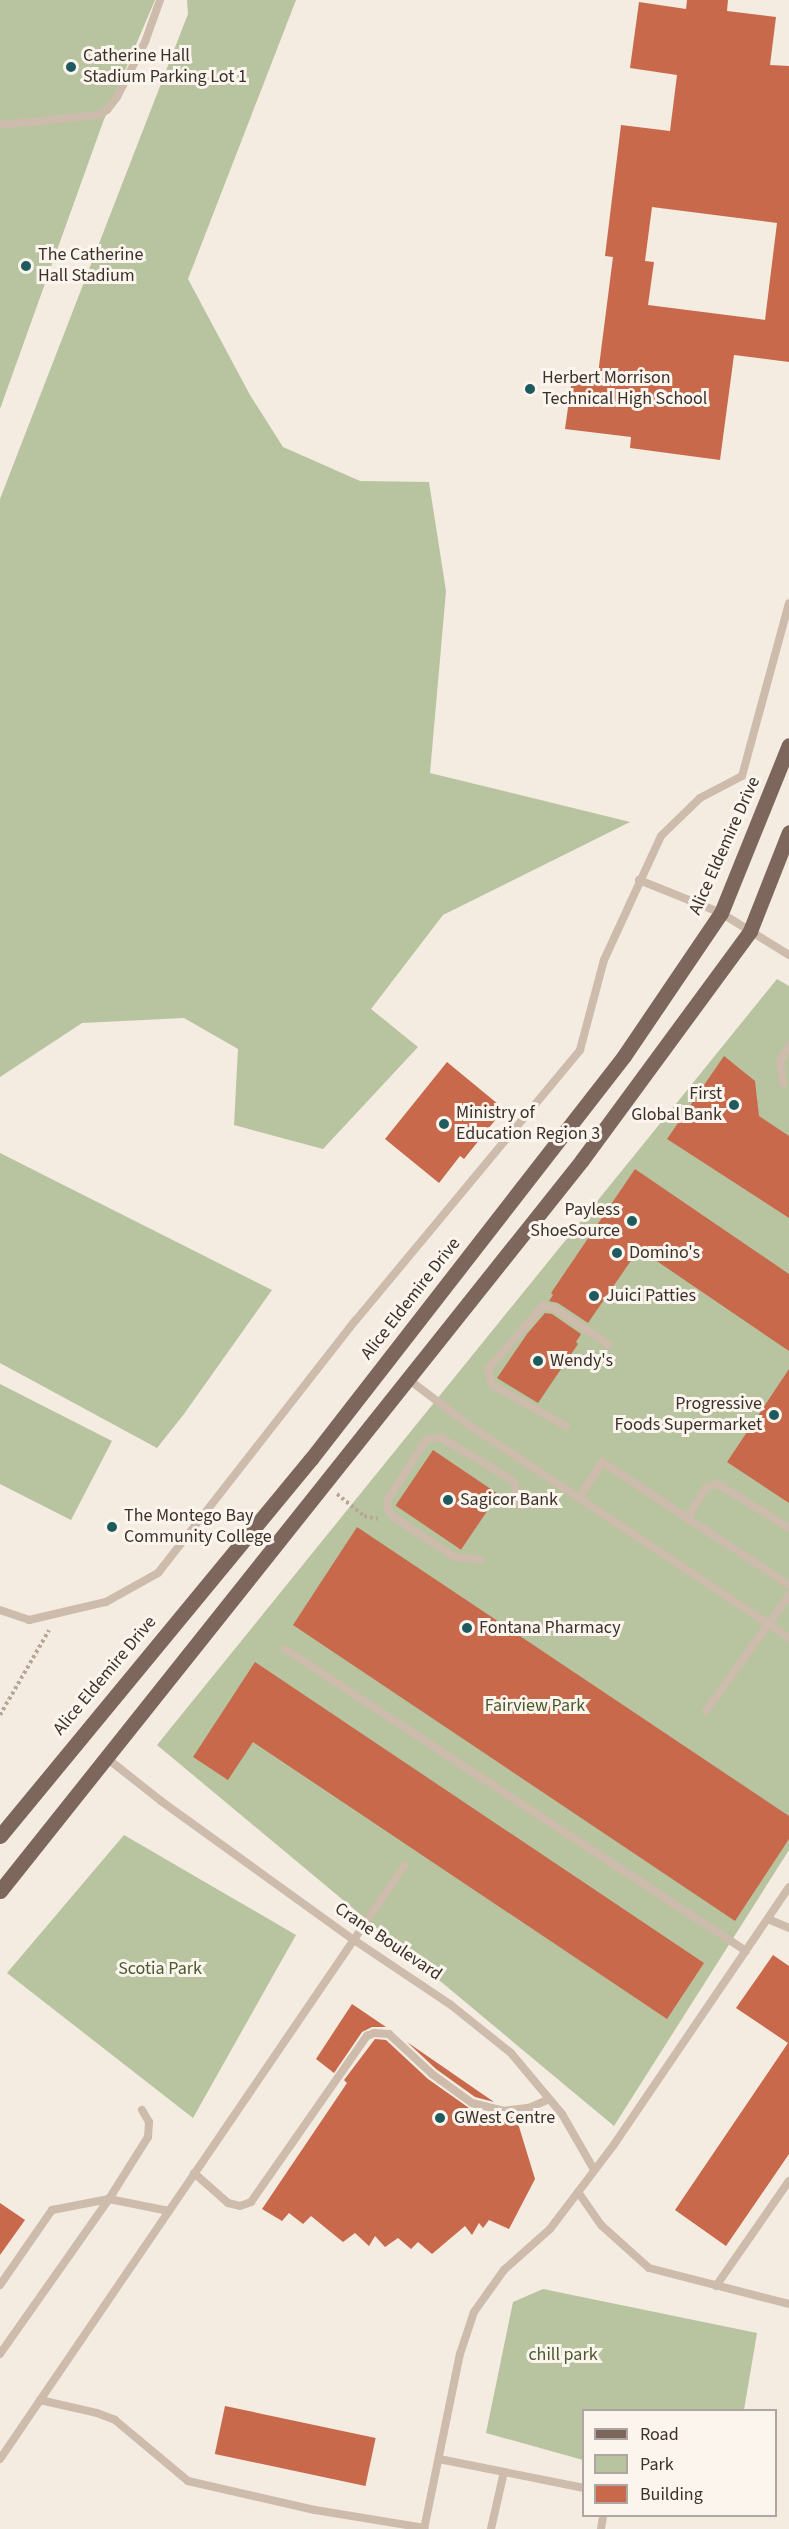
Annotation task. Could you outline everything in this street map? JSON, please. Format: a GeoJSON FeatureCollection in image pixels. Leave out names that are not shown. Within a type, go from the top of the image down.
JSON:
{"type":"FeatureCollection","features":[{"type":"Feature","properties":{"kind":"main road","name":"Alice Eldemire Drive"},"geometry":{"type":"LineString","coordinates":[[0,1836],[318,1449],[624,1056],[721,913],[789,746]]}},
{"type":"Feature","properties":{"kind":"main road"},"geometry":{"type":"LineString","coordinates":[[0,1891],[108,1759],[582,1160],[750,931],[789,832]]}},
{"type":"Feature","properties":{"kind":"lane"},"geometry":{"type":"LineString","coordinates":[[0,125],[99,115],[107,110],[117,97],[145,42],[160,0]]}},
{"type":"Feature","properties":{"kind":"lane"},"geometry":{"type":"LineString","coordinates":[[0,1610],[29,1620],[106,1602],[158,1574],[356,1320],[580,1050],[604,960],[661,836],[700,798],[742,776],[789,603]]}},
{"type":"Feature","properties":{"kind":"lane"},"geometry":{"type":"LineString","coordinates":[[639,880],[721,913],[789,955]]}},
{"type":"Feature","properties":{"kind":"lane"},"geometry":{"type":"LineString","coordinates":[[783,1083],[780,1062],[789,1045]]}},
{"type":"Feature","properties":{"kind":"lane"},"geometry":{"type":"LineString","coordinates":[[566,1426],[492,1385],[488,1369],[543,1306],[554,1308],[609,1345]]}},
{"type":"Feature","properties":{"kind":"lane"},"geometry":{"type":"LineString","coordinates":[[408,1379],[466,1423],[789,1638]]}},
{"type":"Feature","properties":{"kind":"lane"},"geometry":{"type":"LineString","coordinates":[[481,1560],[455,1557],[393,1517],[387,1500],[426,1440],[440,1437],[509,1478],[522,1507]]}},
{"type":"Feature","properties":{"kind":"lane"},"geometry":{"type":"LineString","coordinates":[[579,1498],[602,1462],[789,1585]]}},
{"type":"Feature","properties":{"kind":"lane"},"geometry":{"type":"LineString","coordinates":[[687,1518],[706,1488],[718,1484],[789,1528]]}},
{"type":"Feature","properties":{"kind":"lane"},"geometry":{"type":"LineString","coordinates":[[706,1711],[789,1595]]}},
{"type":"Feature","properties":{"kind":"lane"},"geometry":{"type":"LineString","coordinates":[[285,1649],[746,1951]]}},
{"type":"Feature","properties":{"kind":"lane","name":"Crane Boulevard"},"geometry":{"type":"LineString","coordinates":[[108,1759],[161,1801],[354,1940],[451,2005],[511,2053],[562,2114],[593,2168]]}},
{"type":"Feature","properties":{"kind":"lane"},"geometry":{"type":"LineString","coordinates":[[0,2458],[404,1866]]}},
{"type":"Feature","properties":{"kind":"lane"},"geometry":{"type":"LineString","coordinates":[[40,2400],[97,2413],[115,2420],[188,2481],[315,2510],[424,2528],[460,2354],[474,2312],[504,2270],[550,2229],[593,2168],[613,2146],[789,1887]]}},
{"type":"Feature","properties":{"kind":"lane"},"geometry":{"type":"LineString","coordinates":[[768,1918],[789,1928]]}},
{"type":"Feature","properties":{"kind":"lane"},"geometry":{"type":"LineString","coordinates":[[194,2174],[228,2203],[240,2206],[250,2202],[367,2036],[374,2033],[388,2034],[432,2074],[472,2103],[503,2111],[529,2108],[549,2098]]}},
{"type":"Feature","properties":{"kind":"lane"},"geometry":{"type":"LineString","coordinates":[[0,2354],[109,2199],[148,2137],[149,2122],[142,2110]]}},
{"type":"Feature","properties":{"kind":"lane"},"geometry":{"type":"LineString","coordinates":[[716,2286],[789,2181]]}},
{"type":"Feature","properties":{"kind":"lane"},"geometry":{"type":"LineString","coordinates":[[578,2192],[602,2225],[649,2268],[789,2304]]}},
{"type":"Feature","properties":{"kind":"lane"},"geometry":{"type":"LineString","coordinates":[[0,2285],[52,2210],[109,2199],[169,2211]]}},
{"type":"Feature","properties":{"kind":"lane"},"geometry":{"type":"LineString","coordinates":[[439,2459],[582,2488]]}},
{"type":"Feature","properties":{"kind":"lane"},"geometry":{"type":"LineString","coordinates":[[491,2529],[504,2472]]}},
{"type":"Feature","properties":{"kind":"path"},"geometry":{"type":"LineString","coordinates":[[325,1484],[364,1516],[374,1520],[393,1517]]}},
{"type":"Feature","properties":{"kind":"path"},"geometry":{"type":"LineString","coordinates":[[0,1715],[58,1613]]}},
{"type":"Feature","properties":{"kind":"green space","name":"The Catherine Hall Stadium"},"geometry":{"type":"Polygon","coordinates":[[[0,0],[155,0],[103,122],[0,409],[0,0]]]}},
{"type":"Feature","properties":{"kind":"green space"},"geometry":{"type":"Polygon","coordinates":[[[187,0],[296,0],[188,279],[250,395],[283,447],[360,481],[429,482],[446,591],[430,773],[630,822],[443,915],[371,1009],[418,1047],[323,1149],[234,1125],[238,1049],[184,1018],[82,1023],[0,1077],[0,499],[188,14],[187,0]]]}},
{"type":"Feature","properties":{"kind":"green space","name":"Fairview Park"},"geometry":{"type":"Polygon","coordinates":[[[777,979],[789,986],[789,1850],[614,2126],[157,1745],[777,979]]]}},
{"type":"Feature","properties":{"kind":"green space"},"geometry":{"type":"Polygon","coordinates":[[[0,1153],[272,1290],[184,1414],[157,1448],[0,1363],[0,1153]]]}},
{"type":"Feature","properties":{"kind":"green space"},"geometry":{"type":"Polygon","coordinates":[[[0,1384],[112,1441],[71,1520],[0,1484],[0,1384]]]}},
{"type":"Feature","properties":{"kind":"green space","name":"Scotia Park"},"geometry":{"type":"Polygon","coordinates":[[[124,1835],[296,1935],[193,2118],[7,1973],[124,1835]]]}},
{"type":"Feature","properties":{"kind":"green space","name":"chill park"},"geometry":{"type":"Polygon","coordinates":[[[543,2289],[757,2333],[744,2409],[582,2409],[582,2460],[486,2433],[513,2302],[543,2289]]]}},
{"type":"Feature","properties":{"kind":"building"},"geometry":{"type":"Polygon","coordinates":[[[687,0],[728,0],[727,11],[776,17],[770,65],[789,66],[789,362],[734,355],[720,460],[630,448],[631,437],[565,429],[572,379],[597,382],[613,257],[605,256],[621,125],[670,131],[677,75],[630,68],[639,2],[686,9],[687,0]],[[652,207],[645,261],[654,262],[648,305],[765,320],[777,223],[652,207]]]}},
{"type":"Feature","properties":{"kind":"building"},"geometry":{"type":"Polygon","coordinates":[[[724,1056],[755,1081],[759,1116],[789,1136],[789,1218],[667,1139],[724,1056]]]}},
{"type":"Feature","properties":{"kind":"building","name":"Ministry of Education Region 3"},"geometry":{"type":"Polygon","coordinates":[[[447,1062],[504,1109],[464,1159],[460,1156],[439,1183],[385,1139],[447,1062]]]}},
{"type":"Feature","properties":{"kind":"building"},"geometry":{"type":"Polygon","coordinates":[[[635,1169],[789,1274],[789,1351],[639,1249],[588,1323],[558,1303],[549,1301],[553,1295],[551,1293],[635,1169]]]}},
{"type":"Feature","properties":{"kind":"building","name":"Wendy's"},"geometry":{"type":"Polygon","coordinates":[[[545,1313],[552,1314],[581,1334],[576,1342],[578,1344],[538,1403],[497,1378],[527,1334],[545,1313]]]}},
{"type":"Feature","properties":{"kind":"building","name":"Progressive Foods Supermarket"},"geometry":{"type":"Polygon","coordinates":[[[789,1369],[789,1503],[727,1462],[789,1369]]]}},
{"type":"Feature","properties":{"kind":"building","name":"Sagicor Bank"},"geometry":{"type":"Polygon","coordinates":[[[433,1450],[498,1494],[461,1550],[396,1506],[433,1450]]]}},
{"type":"Feature","properties":{"kind":"building","name":"Fontana Pharmacy"},"geometry":{"type":"Polygon","coordinates":[[[357,1527],[789,1816],[789,1839],[735,1921],[293,1625],[357,1527]]]}},
{"type":"Feature","properties":{"kind":"building"},"geometry":{"type":"Polygon","coordinates":[[[255,1662],[704,1963],[667,2019],[253,1742],[228,1780],[193,1757],[255,1662]]]}},
{"type":"Feature","properties":{"kind":"building"},"geometry":{"type":"Polygon","coordinates":[[[773,1955],[789,1966],[789,2154],[726,2246],[675,2210],[788,2043],[736,2008],[773,1955]]]}},
{"type":"Feature","properties":{"kind":"building"},"geometry":{"type":"Polygon","coordinates":[[[352,2004],[386,2027],[372,2027],[362,2032],[334,2073],[316,2059],[352,2004]]]}},
{"type":"Feature","properties":{"kind":"building"},"geometry":{"type":"Polygon","coordinates":[[[375,2039],[386,2040],[428,2079],[469,2108],[501,2117],[516,2117],[535,2179],[509,2229],[489,2220],[483,2228],[479,2223],[472,2235],[465,2226],[432,2254],[418,2242],[411,2249],[398,2238],[385,2247],[375,2236],[369,2246],[355,2233],[343,2242],[311,2216],[303,2224],[289,2213],[282,2221],[262,2209],[347,2083],[344,2080],[375,2039]]]}},
{"type":"Feature","properties":{"kind":"building"},"geometry":{"type":"Polygon","coordinates":[[[407,2042],[494,2102],[475,2097],[436,2069],[407,2042]]]}},
{"type":"Feature","properties":{"kind":"building"},"geometry":{"type":"Polygon","coordinates":[[[0,2203],[25,2220],[0,2255],[0,2203]]]}},
{"type":"Feature","properties":{"kind":"building"},"geometry":{"type":"Polygon","coordinates":[[[225,2406],[376,2438],[365,2486],[215,2454],[225,2406]]]}},
{"type":"Feature","properties":{"kind":"place","name":"Catherine Hall Stadium Parking Lot 1"},"geometry":{"type":"Point","coordinates":[71,67]}},
{"type":"Feature","properties":{"kind":"place","name":"The Catherine Hall Stadium"},"geometry":{"type":"Point","coordinates":[26,266]}},
{"type":"Feature","properties":{"kind":"place","name":"Herbert Morrison Technical High School"},"geometry":{"type":"Point","coordinates":[530,389]}},
{"type":"Feature","properties":{"kind":"place","name":"First Global Bank"},"geometry":{"type":"Point","coordinates":[734,1105]}},
{"type":"Feature","properties":{"kind":"place","name":"Ministry of Education Region 3"},"geometry":{"type":"Point","coordinates":[444,1124]}},
{"type":"Feature","properties":{"kind":"place","name":"Payless ShoeSource"},"geometry":{"type":"Point","coordinates":[632,1221]}},
{"type":"Feature","properties":{"kind":"place","name":"Domino's"},"geometry":{"type":"Point","coordinates":[617,1253]}},
{"type":"Feature","properties":{"kind":"place","name":"Juici Patties"},"geometry":{"type":"Point","coordinates":[594,1296]}},
{"type":"Feature","properties":{"kind":"place","name":"Wendy's"},"geometry":{"type":"Point","coordinates":[538,1361]}},
{"type":"Feature","properties":{"kind":"place","name":"Progressive Foods Supermarket"},"geometry":{"type":"Point","coordinates":[774,1415]}},
{"type":"Feature","properties":{"kind":"place","name":"Sagicor Bank"},"geometry":{"type":"Point","coordinates":[448,1500]}},
{"type":"Feature","properties":{"kind":"place","name":"The Montego Bay Community College"},"geometry":{"type":"Point","coordinates":[112,1527]}},
{"type":"Feature","properties":{"kind":"place","name":"Fontana Pharmacy"},"geometry":{"type":"Point","coordinates":[467,1628]}},
{"type":"Feature","properties":{"kind":"place","name":"GWest Centre"},"geometry":{"type":"Point","coordinates":[440,2118]}}]}
